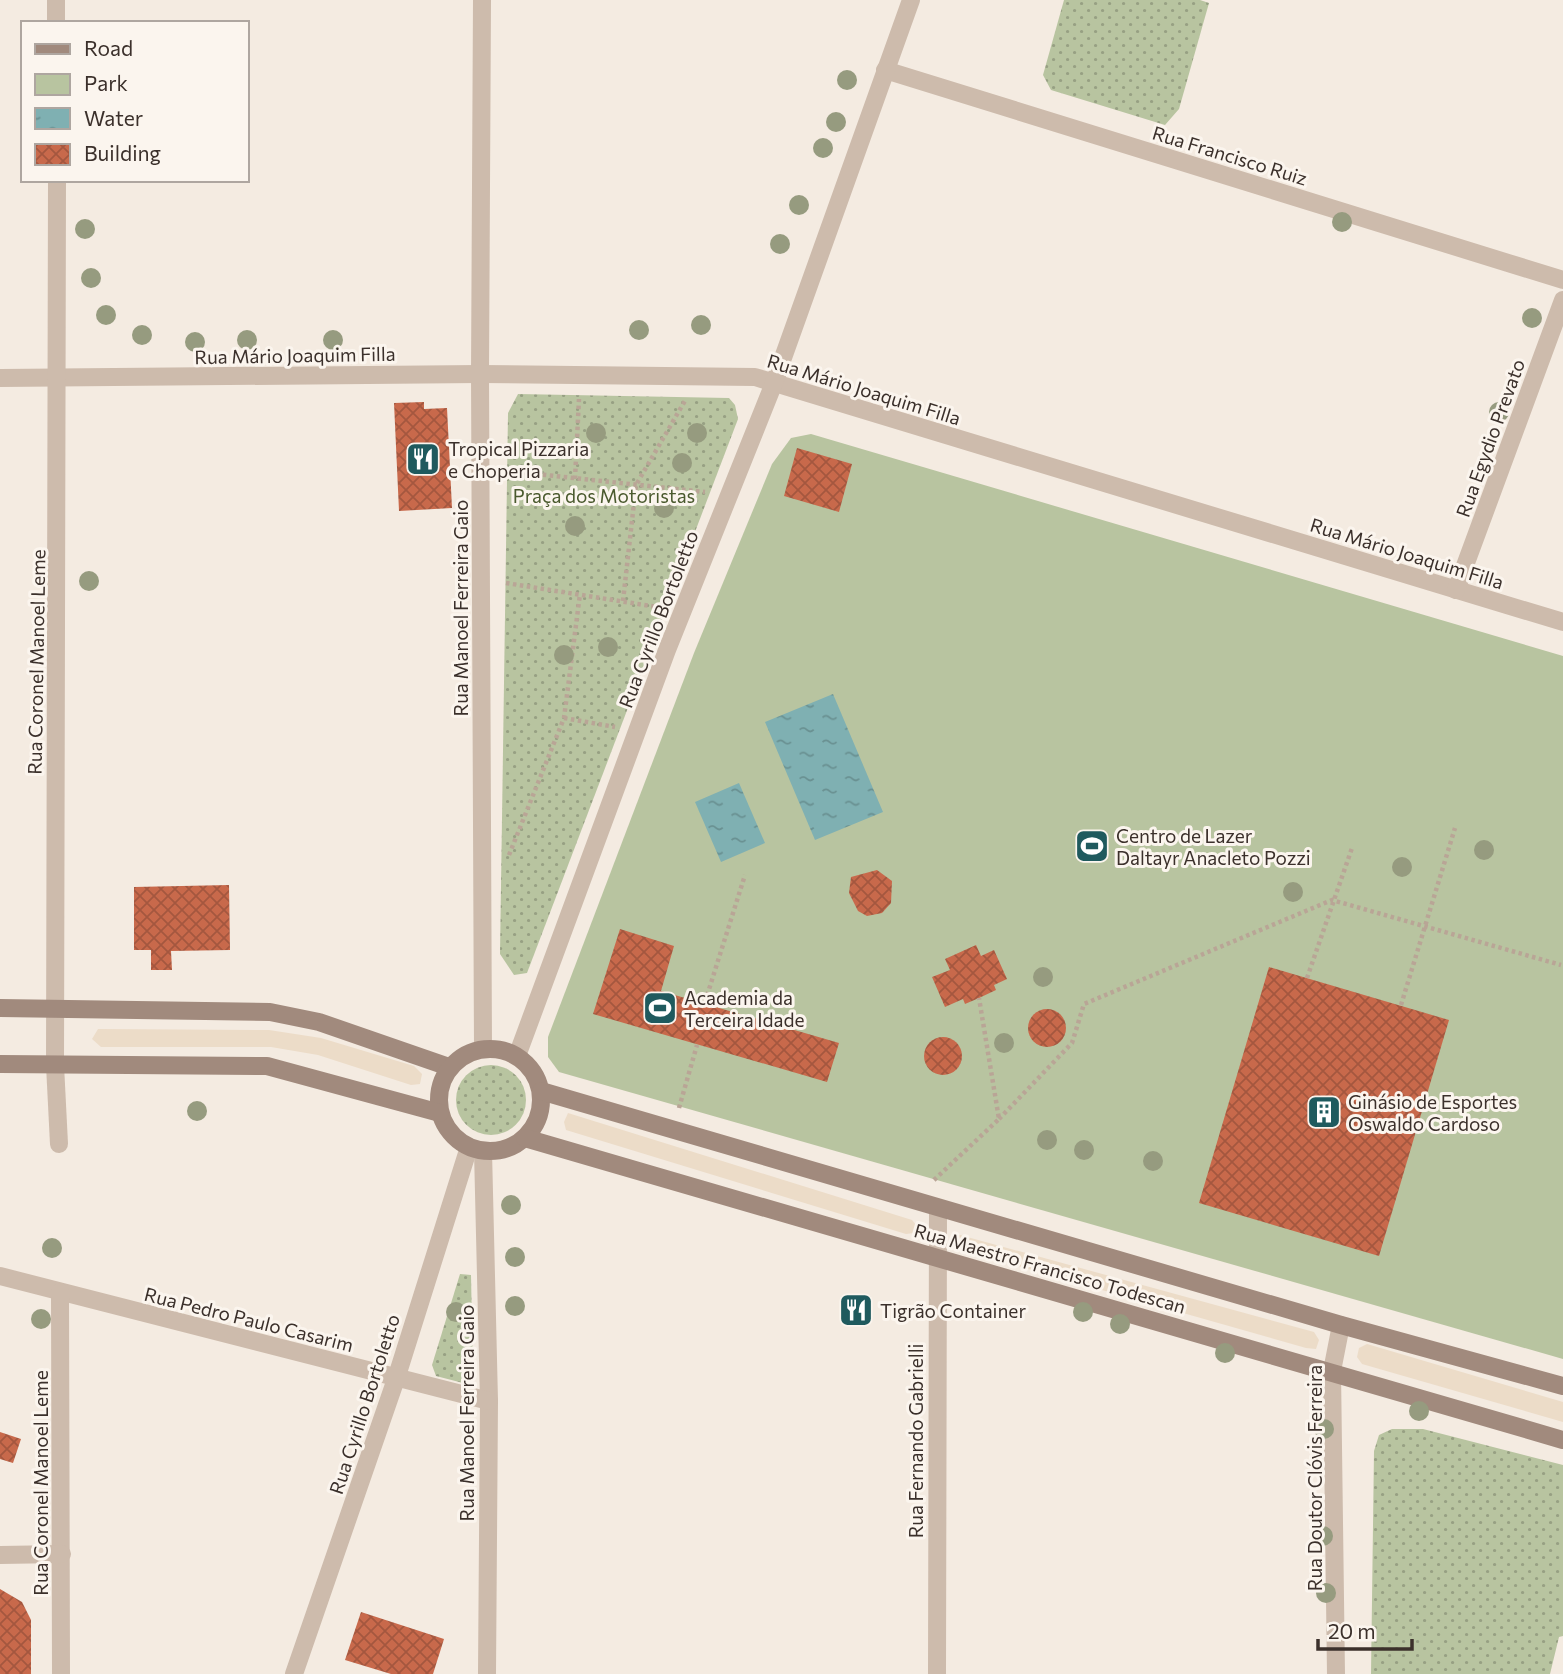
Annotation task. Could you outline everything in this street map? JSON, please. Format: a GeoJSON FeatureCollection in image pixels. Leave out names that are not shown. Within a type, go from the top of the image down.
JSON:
{"type":"FeatureCollection","features":[{"type":"Feature","properties":{"kind":"main road"},"geometry":{"type":"LineString","coordinates":[[0,1008],[270,1012],[319,1022],[450,1067]]}},
{"type":"Feature","properties":{"kind":"main road"},"geometry":{"type":"LineString","coordinates":[[483,1048],[500,1049],[517,1056],[528,1064],[541,1091],[539,1116],[525,1138],[498,1151],[476,1149],[446,1128],[438,1097],[442,1082],[450,1067],[459,1058],[483,1048]]}},
{"type":"Feature","properties":{"kind":"main road"},"geometry":{"type":"LineString","coordinates":[[0,1064],[267,1066],[440,1113]]}},
{"type":"Feature","properties":{"kind":"main road","name":"Rua Maestro Francisco Todescan"},"geometry":{"type":"LineString","coordinates":[[541,1091],[1341,1325],[1563,1386]]}},
{"type":"Feature","properties":{"kind":"main road","name":"Rua Maestro Francisco Todescan"},"geometry":{"type":"LineString","coordinates":[[525,1138],[1563,1440]]}},
{"type":"Feature","properties":{"kind":"street"},"geometry":{"type":"LineString","coordinates":[[56,0],[56,21]]}},
{"type":"Feature","properties":{"kind":"street","name":"Rua Manoel Ferreira Gaio"},"geometry":{"type":"LineString","coordinates":[[482,0],[480,374],[483,1048]]}},
{"type":"Feature","properties":{"kind":"street","name":"Rua Cyrillo Bortoletto"},"geometry":{"type":"LineString","coordinates":[[517,1056],[667,650],[774,383],[911,0]]}},
{"type":"Feature","properties":{"kind":"street","name":"Rua Francisco Ruiz"},"geometry":{"type":"LineString","coordinates":[[885,70],[1563,280]]}},
{"type":"Feature","properties":{"kind":"street","name":"Rua Coronel Manoel Leme"},"geometry":{"type":"LineString","coordinates":[[57,182],[59,378],[53,1009],[59,1144]]}},
{"type":"Feature","properties":{"kind":"street","name":"Rua Egydio Prevato"},"geometry":{"type":"LineString","coordinates":[[1456,590],[1563,300]]}},
{"type":"Feature","properties":{"kind":"street","name":"Rua Mário Joaquim Filla"},"geometry":{"type":"LineString","coordinates":[[0,378],[480,374],[755,377],[1563,622]]}},
{"type":"Feature","properties":{"kind":"street","name":"Rua Manoel Ferreira Gaio"},"geometry":{"type":"LineString","coordinates":[[476,1149],[489,1401],[487,1674]]}},
{"type":"Feature","properties":{"kind":"street","name":"Rua Cyrillo Bortoletto"},"geometry":{"type":"LineString","coordinates":[[294,1674],[476,1149]]}},
{"type":"Feature","properties":{"kind":"street","name":"Rua Fernando Gabrielli"},"geometry":{"type":"LineString","coordinates":[[937,1208],[937,1674]]}},
{"type":"Feature","properties":{"kind":"street","name":"Rua Pedro Paulo Casarim"},"geometry":{"type":"LineString","coordinates":[[0,1276],[489,1401]]}},
{"type":"Feature","properties":{"kind":"street","name":"Rua Coronel Manoel Leme"},"geometry":{"type":"LineString","coordinates":[[60,1292],[61,1674]]}},
{"type":"Feature","properties":{"kind":"street","name":"Rua Doutor Clóvis Ferreira"},"geometry":{"type":"LineString","coordinates":[[1336,1674],[1332,1371],[1341,1325]]}},
{"type":"Feature","properties":{"kind":"street"},"geometry":{"type":"LineString","coordinates":[[0,1555],[62,1554]]}},
{"type":"Feature","properties":{"kind":"path"},"geometry":{"type":"LineString","coordinates":[[575,478],[579,395]]}},
{"type":"Feature","properties":{"kind":"path"},"geometry":{"type":"LineString","coordinates":[[623,601],[636,485],[687,397]]}},
{"type":"Feature","properties":{"kind":"path"},"geometry":{"type":"LineString","coordinates":[[508,471],[710,492]]}},
{"type":"Feature","properties":{"kind":"path"},"geometry":{"type":"LineString","coordinates":[[506,583],[666,608]]}},
{"type":"Feature","properties":{"kind":"path"},"geometry":{"type":"LineString","coordinates":[[507,859],[564,718],[580,594]]}},
{"type":"Feature","properties":{"kind":"path"},"geometry":{"type":"LineString","coordinates":[[564,718],[620,728]]}},
{"type":"Feature","properties":{"kind":"path"},"geometry":{"type":"LineString","coordinates":[[1401,1006],[1455,828]]}},
{"type":"Feature","properties":{"kind":"path"},"geometry":{"type":"LineString","coordinates":[[1307,978],[1352,848]]}},
{"type":"Feature","properties":{"kind":"path"},"geometry":{"type":"LineString","coordinates":[[705,1002],[745,875]]}},
{"type":"Feature","properties":{"kind":"path"},"geometry":{"type":"LineString","coordinates":[[933,1180],[999,1119],[1072,1043],[1084,1004],[1332,900],[1561,965]]}},
{"type":"Feature","properties":{"kind":"path"},"geometry":{"type":"LineString","coordinates":[[979,998],[999,1119]]}},
{"type":"Feature","properties":{"kind":"path"},"geometry":{"type":"LineString","coordinates":[[678,1108],[697,1045]]}},
{"type":"Feature","properties":{"kind":"green space"},"geometry":{"type":"Polygon","coordinates":[[[1064,0],[1200,0],[1209,3],[1179,109],[1165,125],[1051,90],[1043,75],[1064,0]]]}},
{"type":"Feature","properties":{"kind":"green space","name":"Praça dos Motoristas"},"geometry":{"type":"Polygon","coordinates":[[[518,394],[729,398],[735,405],[738,419],[527,973],[514,975],[500,954],[508,413],[518,394]]]}},
{"type":"Feature","properties":{"kind":"green space","name":"Centro de Lazer Daltayr Anacleto Pozzi"},"geometry":{"type":"Polygon","coordinates":[[[811,434],[1563,656],[1563,1359],[559,1072],[548,1057],[548,1037],[694,653],[772,464],[791,438],[811,434]]]}},
{"type":"Feature","properties":{"kind":"green space"},"geometry":{"type":"Polygon","coordinates":[[[498,1065],[511,1071],[520,1080],[524,1086],[524,1114],[516,1125],[505,1133],[484,1135],[466,1125],[458,1114],[456,1093],[466,1075],[477,1067],[498,1065]]]}},
{"type":"Feature","properties":{"kind":"green space"},"geometry":{"type":"Polygon","coordinates":[[[460,1274],[471,1275],[473,1374],[463,1383],[436,1376],[432,1365],[460,1274]]]}},
{"type":"Feature","properties":{"kind":"green space"},"geometry":{"type":"Polygon","coordinates":[[[1392,1429],[1423,1429],[1563,1465],[1563,1636],[1559,1637],[1550,1674],[1371,1674],[1374,1451],[1379,1435],[1392,1429]]]}},
{"type":"Feature","properties":{"kind":"shaded area"},"geometry":{"type":"Polygon","coordinates":[[[98,1029],[269,1030],[321,1038],[414,1066],[422,1074],[420,1084],[411,1085],[318,1055],[271,1047],[101,1047],[92,1039],[98,1029]]]}},
{"type":"Feature","properties":{"kind":"shaded area"},"geometry":{"type":"Polygon","coordinates":[[[568,1113],[912,1220],[916,1225],[914,1233],[906,1234],[566,1130],[564,1122],[568,1113]]]}},
{"type":"Feature","properties":{"kind":"shaded area"},"geometry":{"type":"Polygon","coordinates":[[[960,1235],[1314,1332],[1319,1340],[1316,1349],[1306,1348],[954,1248],[955,1237],[960,1235]]]}},
{"type":"Feature","properties":{"kind":"shaded area"},"geometry":{"type":"Polygon","coordinates":[[[1367,1344],[1563,1402],[1563,1422],[1362,1364],[1357,1357],[1359,1348],[1367,1344]]]}},
{"type":"Feature","properties":{"kind":"water"},"geometry":{"type":"Polygon","coordinates":[[[833,694],[883,812],[815,840],[765,722],[833,694]]]}},
{"type":"Feature","properties":{"kind":"water"},"geometry":{"type":"Polygon","coordinates":[[[739,783],[765,843],[721,862],[695,802],[739,783]]]}},
{"type":"Feature","properties":{"kind":"building","name":"Tropical Pizzaria e Choperia"},"geometry":{"type":"Polygon","coordinates":[[[424,402],[424,409],[447,408],[452,508],[399,511],[394,403],[424,402]]]}},
{"type":"Feature","properties":{"kind":"building"},"geometry":{"type":"Polygon","coordinates":[[[797,448],[852,464],[839,512],[784,496],[797,448]]]}},
{"type":"Feature","properties":{"kind":"building"},"geometry":{"type":"Polygon","coordinates":[[[877,870],[892,881],[891,903],[882,913],[867,916],[858,911],[849,893],[851,877],[877,870]]]}},
{"type":"Feature","properties":{"kind":"building"},"geometry":{"type":"Polygon","coordinates":[[[229,885],[230,950],[171,951],[172,970],[151,970],[151,950],[134,950],[134,887],[229,885]]]}},
{"type":"Feature","properties":{"kind":"building","name":"Academia da Terceira Idade"},"geometry":{"type":"Polygon","coordinates":[[[620,929],[674,946],[661,991],[839,1043],[827,1082],[593,1014],[620,929]]]}},
{"type":"Feature","properties":{"kind":"building"},"geometry":{"type":"Polygon","coordinates":[[[976,945],[981,956],[994,950],[1007,979],[994,985],[996,990],[979,998],[965,1004],[963,999],[945,1007],[932,977],[950,970],[945,959],[976,945]]]}},
{"type":"Feature","properties":{"kind":"building","name":"Ginásio de Esportes Oswaldo Cardoso"},"geometry":{"type":"Polygon","coordinates":[[[1269,967],[1449,1020],[1379,1256],[1199,1203],[1269,967]]]}},
{"type":"Feature","properties":{"kind":"building"},"geometry":{"type":"Polygon","coordinates":[[[1047,1009],[1060,1015],[1066,1028],[1060,1041],[1047,1047],[1034,1041],[1028,1028],[1034,1015],[1047,1009]]]}},
{"type":"Feature","properties":{"kind":"building"},"geometry":{"type":"Polygon","coordinates":[[[943,1037],[956,1043],[962,1056],[956,1069],[943,1075],[930,1069],[924,1056],[930,1043],[943,1037]]]}},
{"type":"Feature","properties":{"kind":"building"},"geometry":{"type":"Polygon","coordinates":[[[0,1432],[21,1439],[13,1463],[0,1459],[0,1432]]]}},
{"type":"Feature","properties":{"kind":"building"},"geometry":{"type":"Polygon","coordinates":[[[0,1589],[22,1602],[31,1620],[31,1674],[0,1674],[0,1589]]]}},
{"type":"Feature","properties":{"kind":"building"},"geometry":{"type":"Polygon","coordinates":[[[361,1612],[444,1639],[433,1674],[391,1674],[345,1660],[361,1612]]]}},
{"type":"Feature","properties":{"kind":"place","name":"Tropical Pizzaria e Choperia"},"geometry":{"type":"Point","coordinates":[423,459]}},
{"type":"Feature","properties":{"kind":"place","name":"Centro de Lazer Daltayr Anacleto Pozzi"},"geometry":{"type":"Point","coordinates":[1092,846]}},
{"type":"Feature","properties":{"kind":"place","name":"Academia da Terceira Idade"},"geometry":{"type":"Point","coordinates":[660,1008]}},
{"type":"Feature","properties":{"kind":"place","name":"Ginásio de Esportes Oswaldo Cardoso"},"geometry":{"type":"Point","coordinates":[1324,1112]}},
{"type":"Feature","properties":{"kind":"place","name":"Tigrão Container"},"geometry":{"type":"Point","coordinates":[856,1310]}}]}
